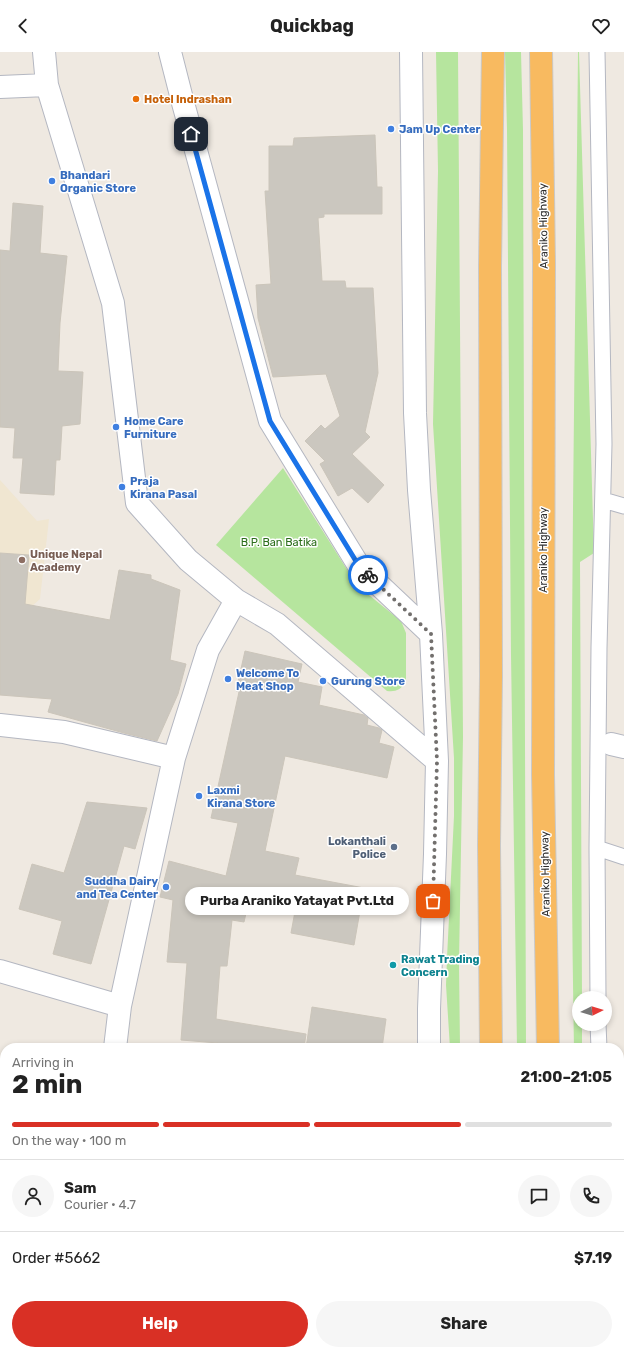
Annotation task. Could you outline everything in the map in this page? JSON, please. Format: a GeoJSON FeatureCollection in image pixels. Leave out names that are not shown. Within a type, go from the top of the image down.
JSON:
{"type":"FeatureCollection","features":[{"type":"Feature","properties":{"kind":"highway"},"geometry":{"type":"LineString","coordinates":[[491,1043],[489,853],[491,676],[490,266],[493,52]]}},
{"type":"Feature","properties":{"kind":"highway","name":"Araniko Highway"},"geometry":{"type":"LineString","coordinates":[[541,52],[544,263],[543,775],[548,1043]]}},
{"type":"Feature","properties":{"kind":"street"},"geometry":{"type":"LineString","coordinates":[[44,52],[47,85],[113,303],[137,503],[188,560],[236,600],[277,624],[437,761]]}},
{"type":"Feature","properties":{"kind":"street"},"geometry":{"type":"LineString","coordinates":[[170,52],[182,104],[270,421],[359,566],[431,634]]}},
{"type":"Feature","properties":{"kind":"street"},"geometry":{"type":"LineString","coordinates":[[411,52],[415,414],[431,634],[437,761],[429,1043]]}},
{"type":"Feature","properties":{"kind":"street"},"geometry":{"type":"LineString","coordinates":[[0,87],[47,85]]}},
{"type":"Feature","properties":{"kind":"street"},"geometry":{"type":"LineString","coordinates":[[116,1043],[120,1006],[174,758],[208,650],[236,600]]}},
{"type":"Feature","properties":{"kind":"street"},"geometry":{"type":"LineString","coordinates":[[0,725],[64,732],[174,758]]}},
{"type":"Feature","properties":{"kind":"street"},"geometry":{"type":"LineString","coordinates":[[0,971],[120,1006]]}},
{"type":"Feature","properties":{"kind":"lane"},"geometry":{"type":"LineString","coordinates":[[597,52],[604,444],[599,648],[597,848],[598,991]]}},
{"type":"Feature","properties":{"kind":"lane"},"geometry":{"type":"LineString","coordinates":[[603,500],[624,506]]}},
{"type":"Feature","properties":{"kind":"lane"},"geometry":{"type":"LineString","coordinates":[[597,848],[624,857]]}},
{"type":"Feature","properties":{"kind":"lane"},"geometry":{"type":"LineString","coordinates":[[598,1031],[599,1043]]}},
{"type":"Feature","properties":{"kind":"shaded area","name":"Unique Nepal Academy"},"geometry":{"type":"Polygon","coordinates":[[[0,480],[37,521],[49,519],[40,599],[23,614],[0,609],[0,480]]]}},
{"type":"Feature","properties":{"kind":"green space"},"geometry":{"type":"Polygon","coordinates":[[[436,52],[458,52],[463,737],[459,962],[460,1043],[450,1043],[446,985],[454,816],[454,758],[433,424],[438,171],[436,52]]]}},
{"type":"Feature","properties":{"kind":"green space"},"geometry":{"type":"Polygon","coordinates":[[[505,52],[521,52],[523,130],[526,1043],[517,1043],[511,655],[507,130],[505,52]]]}},
{"type":"Feature","properties":{"kind":"green space"},"geometry":{"type":"Polygon","coordinates":[[[579,52],[594,553],[580,562],[582,991],[573,991],[572,674],[579,52]]]}},
{"type":"Feature","properties":{"kind":"green space","name":"B.P. Ban Batika"},"geometry":{"type":"Polygon","coordinates":[[[283,468],[348,571],[364,591],[401,621],[406,633],[406,682],[398,690],[387,691],[216,545],[283,468]]]}},
{"type":"Feature","properties":{"kind":"green space"},"geometry":{"type":"Polygon","coordinates":[[[574,1031],[582,1031],[582,1043],[574,1043],[574,1031]]]}},
{"type":"Feature","properties":{"kind":"building"},"geometry":{"type":"Polygon","coordinates":[[[375,135],[377,187],[382,187],[382,214],[324,214],[324,217],[318,218],[322,281],[345,281],[346,288],[373,288],[378,373],[365,432],[370,437],[352,454],[384,485],[368,503],[352,488],[338,496],[320,464],[325,461],[305,441],[321,425],[325,429],[340,416],[326,374],[273,377],[258,318],[256,285],[271,284],[265,191],[269,191],[269,146],[293,146],[294,138],[375,135]]]}},
{"type":"Feature","properties":{"kind":"building"},"geometry":{"type":"Polygon","coordinates":[[[13,203],[43,206],[40,253],[67,256],[60,323],[58,371],[83,372],[80,424],[62,426],[60,460],[56,460],[54,495],[20,493],[23,458],[13,458],[15,428],[0,427],[0,250],[10,251],[13,203]]]}},
{"type":"Feature","properties":{"kind":"building"},"geometry":{"type":"Polygon","coordinates":[[[0,553],[29,555],[25,604],[110,620],[119,570],[151,575],[151,579],[180,590],[170,660],[186,664],[178,694],[157,741],[48,712],[52,699],[0,695],[0,553]]]}},
{"type":"Feature","properties":{"kind":"building"},"geometry":{"type":"Polygon","coordinates":[[[245,651],[302,664],[298,682],[322,687],[319,705],[364,715],[368,718],[367,725],[382,730],[379,743],[394,747],[387,778],[285,756],[265,851],[299,858],[295,875],[364,888],[354,945],[291,933],[296,906],[250,896],[244,922],[232,920],[227,966],[220,966],[216,1019],[306,1034],[305,1043],[218,1043],[181,1040],[187,963],[167,962],[173,900],[160,897],[169,861],[226,876],[238,823],[211,818],[239,692],[236,691],[245,651]]]}},
{"type":"Feature","properties":{"kind":"building"},"geometry":{"type":"Polygon","coordinates":[[[87,802],[147,808],[135,849],[124,846],[91,964],[53,954],[62,921],[19,909],[32,864],[64,873],[87,802]]]}},
{"type":"Feature","properties":{"kind":"building"},"geometry":{"type":"Polygon","coordinates":[[[312,1007],[386,1019],[383,1043],[307,1043],[312,1007]]]}},
{"type":"Feature","properties":{"kind":"way so far"},"geometry":{"type":"LineString","coordinates":[[368,575],[431,634],[437,761],[433,901]]}},
{"type":"Feature","properties":{"kind":"place","name":"Hotel Indrashan"},"geometry":{"type":"Point","coordinates":[136,99]}},
{"type":"Feature","properties":{"kind":"place","name":"Jam Up Center"},"geometry":{"type":"Point","coordinates":[391,129]}},
{"type":"Feature","properties":{"kind":"place","name":"Bhandari Organic Store"},"geometry":{"type":"Point","coordinates":[52,181]}},
{"type":"Feature","properties":{"kind":"place","name":"Home Care Furniture"},"geometry":{"type":"Point","coordinates":[116,427]}},
{"type":"Feature","properties":{"kind":"place","name":"Praja Kirana Pasal"},"geometry":{"type":"Point","coordinates":[122,487]}},
{"type":"Feature","properties":{"kind":"place","name":"Unique Nepal Academy"},"geometry":{"type":"Point","coordinates":[22,560]}},
{"type":"Feature","properties":{"kind":"place","name":"Welcome To Meat Shop"},"geometry":{"type":"Point","coordinates":[228,679]}},
{"type":"Feature","properties":{"kind":"place","name":"Gurung Store"},"geometry":{"type":"Point","coordinates":[323,681]}},
{"type":"Feature","properties":{"kind":"place","name":"Laxmi Kirana Store"},"geometry":{"type":"Point","coordinates":[199,796]}},
{"type":"Feature","properties":{"kind":"place","name":"Lokanthali Police"},"geometry":{"type":"Point","coordinates":[394,847]}},
{"type":"Feature","properties":{"kind":"place","name":"Suddha Dairy and Tea Center"},"geometry":{"type":"Point","coordinates":[166,887]}},
{"type":"Feature","properties":{"kind":"place","name":"Purba Araniko Yatayat Pvt.Ltd"},"geometry":{"type":"Point","coordinates":[433,901]}},
{"type":"Feature","properties":{"kind":"place","name":"Rawat Trading Concern"},"geometry":{"type":"Point","coordinates":[393,965]}},
{"type":"Feature","properties":{"kind":"route"},"geometry":{"type":"LineString","coordinates":[[191,134],[270,421],[359,566],[368,575]]}}]}
